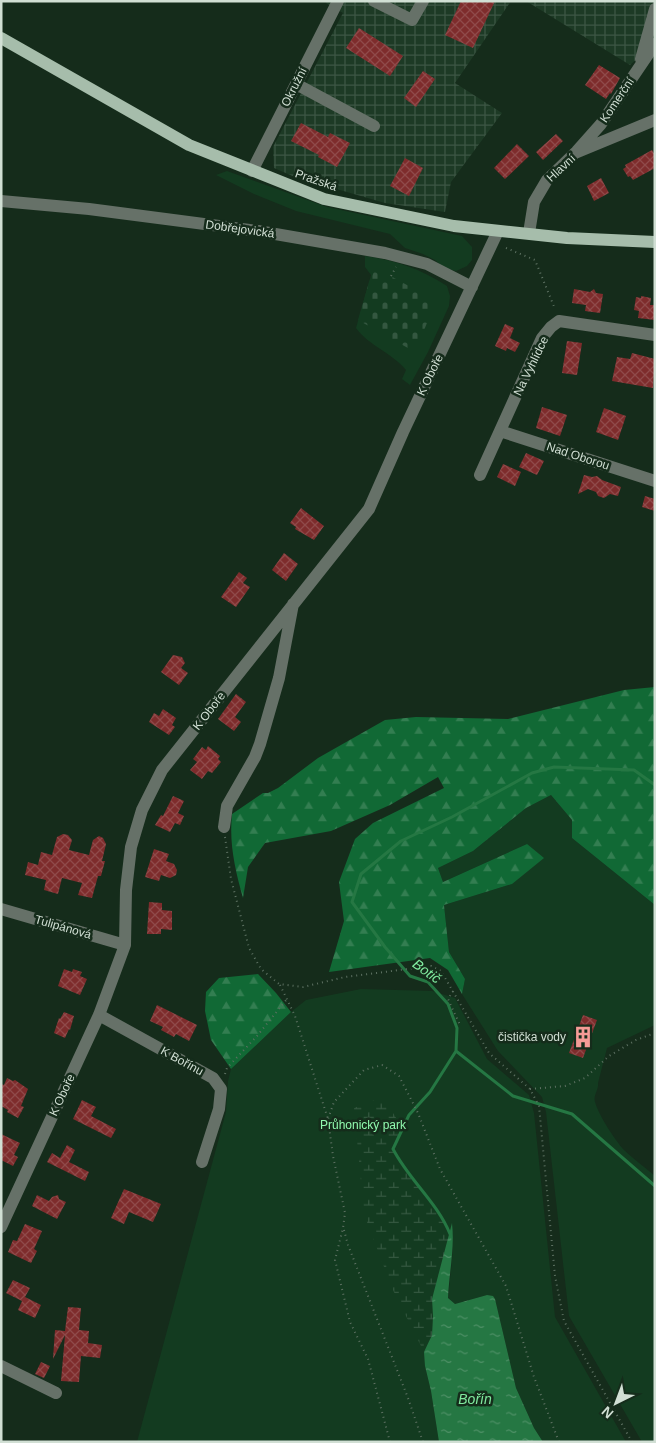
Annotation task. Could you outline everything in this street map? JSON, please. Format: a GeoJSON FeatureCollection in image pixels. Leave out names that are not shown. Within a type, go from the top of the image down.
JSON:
{"type":"FeatureCollection","features":[{"type":"Feature","properties":{"kind":"main road","name":"Pražská"},"geometry":{"type":"LineString","coordinates":[[1,38],[189,145],[324,199],[454,226],[567,238],[655,242]]}},
{"type":"Feature","properties":{"kind":"street"},"geometry":{"type":"LineString","coordinates":[[374,1],[412,20],[422,1]]}},
{"type":"Feature","properties":{"kind":"street","name":"Okružní"},"geometry":{"type":"LineString","coordinates":[[252,171],[337,2]]}},
{"type":"Feature","properties":{"kind":"street"},"geometry":{"type":"LineString","coordinates":[[638,68],[655,9]]}},
{"type":"Feature","properties":{"kind":"street","name":"Komerční"},"geometry":{"type":"LineString","coordinates":[[575,153],[601,124],[655,44]]}},
{"type":"Feature","properties":{"kind":"street"},"geometry":{"type":"LineString","coordinates":[[296,84],[374,126]]}},
{"type":"Feature","properties":{"kind":"street","name":"Hlavní"},"geometry":{"type":"LineString","coordinates":[[529,233],[534,202],[547,180],[575,153],[655,120]]}},
{"type":"Feature","properties":{"kind":"street","name":"Dobřejovická"},"geometry":{"type":"LineString","coordinates":[[1,201],[89,209],[258,231],[385,253],[427,264],[472,288]]}},
{"type":"Feature","properties":{"kind":"street","name":"K Oboře"},"geometry":{"type":"LineString","coordinates":[[1,1227],[99,1015],[126,945],[126,890],[130,856],[142,810],[162,770],[369,509],[498,230]]}},
{"type":"Feature","properties":{"kind":"street"},"geometry":{"type":"LineString","coordinates":[[559,321],[655,335]]}},
{"type":"Feature","properties":{"kind":"street","name":"Na Vyhlídce"},"geometry":{"type":"LineString","coordinates":[[480,475],[542,338],[559,321]]}},
{"type":"Feature","properties":{"kind":"street","name":"Nad Oborou"},"geometry":{"type":"LineString","coordinates":[[500,431],[655,481]]}},
{"type":"Feature","properties":{"kind":"street"},"geometry":{"type":"LineString","coordinates":[[224,827],[228,806],[256,758],[279,678],[294,603]]}},
{"type":"Feature","properties":{"kind":"street","name":"Tulipánová"},"geometry":{"type":"LineString","coordinates":[[1,909],[126,945]]}},
{"type":"Feature","properties":{"kind":"street","name":"K Bořínu"},"geometry":{"type":"LineString","coordinates":[[99,1015],[213,1078],[221,1089]]}},
{"type":"Feature","properties":{"kind":"street"},"geometry":{"type":"LineString","coordinates":[[202,1162],[219,1109],[221,1089]]}},
{"type":"Feature","properties":{"kind":"street"},"geometry":{"type":"LineString","coordinates":[[1,1366],[56,1393]]}},
{"type":"Feature","properties":{"kind":"path"},"geometry":{"type":"LineString","coordinates":[[506,248],[535,260],[559,321]]}},
{"type":"Feature","properties":{"kind":"path"},"geometry":{"type":"LineString","coordinates":[[224,827],[231,879],[250,948],[261,969],[279,984],[296,1016],[328,1119],[333,1156],[345,1213],[335,1260],[350,1322],[368,1359],[390,1442]]}},
{"type":"Feature","properties":{"kind":"path"},"geometry":{"type":"LineString","coordinates":[[279,984],[303,987],[345,977],[431,966],[441,971],[489,1053],[530,1089],[538,1106],[555,1276],[564,1322],[632,1442]]}},
{"type":"Feature","properties":{"kind":"path"},"geometry":{"type":"LineString","coordinates":[[453,991],[448,999],[460,1025]]}},
{"type":"Feature","properties":{"kind":"path"},"geometry":{"type":"LineString","coordinates":[[221,1089],[227,1068],[257,1036],[287,999]]}},
{"type":"Feature","properties":{"kind":"path"},"geometry":{"type":"LineString","coordinates":[[530,1089],[565,1086],[585,1078],[616,1052],[636,1040],[655,1033]]}},
{"type":"Feature","properties":{"kind":"path"},"geometry":{"type":"LineString","coordinates":[[328,1119],[334,1102],[364,1070],[382,1066],[399,1076],[418,1113],[440,1169],[506,1286],[534,1377],[558,1442]]}},
{"type":"Feature","properties":{"kind":"path"},"geometry":{"type":"LineString","coordinates":[[343,1228],[423,1442]]}},
{"type":"Feature","properties":{"kind":"shaded area"},"geometry":{"type":"Polygon","coordinates":[[[327,1],[511,1],[455,83],[502,113],[451,182],[445,212],[385,203],[295,177],[274,168],[273,147],[343,13],[326,3],[327,1]]]}},
{"type":"Feature","properties":{"kind":"shaded area"},"geometry":{"type":"Polygon","coordinates":[[[526,1],[655,1],[655,40],[630,65],[526,1]]]}},
{"type":"Feature","properties":{"kind":"green space"},"geometry":{"type":"Polygon","coordinates":[[[227,171],[327,207],[462,236],[472,247],[472,260],[467,266],[456,271],[444,268],[435,260],[405,248],[390,234],[296,211],[254,194],[216,175],[227,171]]]}},
{"type":"Feature","properties":{"kind":"green space"},"geometry":{"type":"Polygon","coordinates":[[[365,256],[408,266],[447,286],[450,296],[449,306],[428,352],[410,385],[402,379],[406,370],[394,358],[367,340],[356,328],[371,275],[365,267],[365,256]]]}},
{"type":"Feature","properties":{"kind":"green space"},"geometry":{"type":"Polygon","coordinates":[[[376,268],[436,301],[415,352],[358,320],[369,282],[376,268]]]}},
{"type":"Feature","properties":{"kind":"green space"},"geometry":{"type":"Polygon","coordinates":[[[655,687],[655,905],[572,838],[572,820],[551,795],[526,808],[473,851],[438,868],[443,882],[527,844],[544,858],[512,884],[444,905],[449,952],[465,979],[462,994],[448,970],[430,958],[329,972],[344,921],[339,882],[355,839],[373,823],[444,788],[438,777],[390,805],[331,831],[265,843],[248,867],[243,898],[233,856],[231,836],[232,814],[263,793],[268,793],[278,788],[318,758],[385,720],[416,717],[508,719],[624,690],[655,687]]]}},
{"type":"Feature","properties":{"kind":"green space"},"geometry":{"type":"Polygon","coordinates":[[[551,795],[572,820],[572,838],[655,905],[655,1025],[607,1048],[595,1099],[597,1108],[620,1146],[655,1176],[655,1442],[642,1442],[569,1316],[546,1112],[542,1097],[498,1051],[462,994],[465,979],[449,952],[444,905],[512,884],[527,844],[443,882],[438,868],[473,851],[526,808],[551,795]]]}},
{"type":"Feature","properties":{"kind":"green space"},"geometry":{"type":"Polygon","coordinates":[[[258,974],[291,1012],[231,1069],[211,1040],[205,1011],[206,992],[219,978],[258,974]]]}},
{"type":"Feature","properties":{"kind":"green space","name":"Průhonický park"},"geometry":{"type":"Polygon","coordinates":[[[361,989],[432,991],[455,998],[487,1059],[529,1095],[534,1113],[555,1317],[626,1442],[543,1442],[534,1428],[516,1388],[495,1299],[487,1295],[455,1304],[448,1298],[453,1252],[452,1224],[432,1299],[433,1316],[425,1366],[439,1442],[137,1442],[226,1112],[228,1081],[231,1069],[306,1000],[361,989]]]}},
{"type":"Feature","properties":{"kind":"green space"},"geometry":{"type":"Polygon","coordinates":[[[383,1097],[403,1129],[393,1149],[399,1160],[444,1219],[452,1238],[432,1299],[432,1335],[424,1352],[392,1288],[364,1214],[354,1108],[383,1097]]]}},
{"type":"Feature","properties":{"kind":"water","name":"Bořín"},"geometry":{"type":"Polygon","coordinates":[[[452,1223],[448,1298],[455,1304],[487,1295],[493,1296],[495,1299],[516,1388],[534,1428],[543,1442],[439,1442],[424,1352],[432,1335],[432,1299],[452,1223]]]}},
{"type":"Feature","properties":{"kind":"building"},"geometry":{"type":"Polygon","coordinates":[[[461,1],[495,1],[473,48],[445,35],[461,1]]]}},
{"type":"Feature","properties":{"kind":"building"},"geometry":{"type":"Polygon","coordinates":[[[359,28],[403,56],[390,76],[346,48],[359,28]]]}},
{"type":"Feature","properties":{"kind":"building"},"geometry":{"type":"Polygon","coordinates":[[[599,65],[620,78],[606,99],[585,85],[599,65]]]}},
{"type":"Feature","properties":{"kind":"building"},"geometry":{"type":"Polygon","coordinates":[[[423,71],[435,79],[416,107],[404,98],[423,71]]]}},
{"type":"Feature","properties":{"kind":"building"},"geometry":{"type":"Polygon","coordinates":[[[301,123],[328,137],[330,133],[350,143],[337,167],[318,157],[319,155],[291,141],[301,123]]]}},
{"type":"Feature","properties":{"kind":"building"},"geometry":{"type":"Polygon","coordinates":[[[556,134],[563,141],[543,160],[536,152],[556,134]]]}},
{"type":"Feature","properties":{"kind":"building"},"geometry":{"type":"Polygon","coordinates":[[[517,144],[529,156],[505,179],[494,168],[517,144]]]}},
{"type":"Feature","properties":{"kind":"building"},"geometry":{"type":"Polygon","coordinates":[[[652,150],[655,155],[655,168],[633,180],[630,176],[628,177],[623,169],[626,167],[625,165],[652,150]]]}},
{"type":"Feature","properties":{"kind":"building"},"geometry":{"type":"Polygon","coordinates":[[[405,158],[423,168],[409,196],[390,186],[405,158]]]}},
{"type":"Feature","properties":{"kind":"building"},"geometry":{"type":"Polygon","coordinates":[[[601,178],[609,193],[594,201],[587,186],[601,178]]]}},
{"type":"Feature","properties":{"kind":"building"},"geometry":{"type":"Polygon","coordinates":[[[574,289],[590,292],[594,289],[596,293],[603,294],[600,313],[585,311],[586,305],[572,303],[574,289]]]}},
{"type":"Feature","properties":{"kind":"building"},"geometry":{"type":"Polygon","coordinates":[[[641,296],[651,298],[650,305],[655,305],[655,320],[638,318],[639,311],[634,310],[636,297],[641,298],[641,296]]]}},
{"type":"Feature","properties":{"kind":"building"},"geometry":{"type":"Polygon","coordinates":[[[505,324],[514,328],[510,338],[520,343],[515,352],[507,348],[506,351],[495,346],[505,324]]]}},
{"type":"Feature","properties":{"kind":"building"},"geometry":{"type":"Polygon","coordinates":[[[567,341],[582,343],[577,375],[562,373],[567,341]]]}},
{"type":"Feature","properties":{"kind":"building"},"geometry":{"type":"Polygon","coordinates":[[[632,353],[655,359],[653,388],[612,381],[617,357],[630,359],[632,353]]]}},
{"type":"Feature","properties":{"kind":"building"},"geometry":{"type":"Polygon","coordinates":[[[542,407],[567,415],[560,436],[536,428],[542,407]]]}},
{"type":"Feature","properties":{"kind":"building"},"geometry":{"type":"Polygon","coordinates":[[[604,408],[626,416],[618,440],[596,432],[604,408]]]}},
{"type":"Feature","properties":{"kind":"building"},"geometry":{"type":"Polygon","coordinates":[[[526,453],[544,461],[537,475],[519,467],[526,453]]]}},
{"type":"Feature","properties":{"kind":"building"},"geometry":{"type":"Polygon","coordinates":[[[503,464],[521,472],[515,486],[497,477],[503,464]]]}},
{"type":"Feature","properties":{"kind":"building"},"geometry":{"type":"Polygon","coordinates":[[[584,475],[597,476],[602,480],[621,487],[618,496],[610,494],[604,498],[588,489],[578,494],[584,475]]]}},
{"type":"Feature","properties":{"kind":"building"},"geometry":{"type":"Polygon","coordinates":[[[645,496],[655,499],[655,511],[642,507],[645,496]]]}},
{"type":"Feature","properties":{"kind":"building"},"geometry":{"type":"Polygon","coordinates":[[[301,508],[324,526],[314,540],[295,529],[296,527],[290,523],[301,508]]]}},
{"type":"Feature","properties":{"kind":"building"},"geometry":{"type":"Polygon","coordinates":[[[284,553],[298,564],[286,581],[272,570],[284,553]]]}},
{"type":"Feature","properties":{"kind":"building"},"geometry":{"type":"Polygon","coordinates":[[[239,572],[247,578],[243,583],[250,587],[236,607],[221,597],[239,572]]]}},
{"type":"Feature","properties":{"kind":"building"},"geometry":{"type":"Polygon","coordinates":[[[173,655],[182,657],[185,663],[181,668],[188,673],[179,685],[161,672],[173,655]]]}},
{"type":"Feature","properties":{"kind":"building"},"geometry":{"type":"Polygon","coordinates":[[[236,694],[246,702],[235,717],[241,722],[234,731],[218,719],[236,694]]]}},
{"type":"Feature","properties":{"kind":"building"},"geometry":{"type":"Polygon","coordinates":[[[163,709],[176,718],[172,725],[175,727],[169,735],[149,722],[154,713],[159,716],[163,709]]]}},
{"type":"Feature","properties":{"kind":"building"},"geometry":{"type":"Polygon","coordinates":[[[208,746],[220,756],[218,759],[221,762],[212,773],[208,771],[202,779],[190,770],[197,762],[193,759],[202,747],[206,750],[208,746]]]}},
{"type":"Feature","properties":{"kind":"building"},"geometry":{"type":"Polygon","coordinates":[[[173,796],[184,801],[178,813],[184,816],[180,825],[175,823],[170,832],[155,825],[161,815],[163,816],[173,796]]]}},
{"type":"Feature","properties":{"kind":"building"},"geometry":{"type":"Polygon","coordinates":[[[63,834],[68,835],[72,840],[69,850],[89,855],[93,840],[99,836],[103,838],[106,844],[102,861],[105,861],[101,876],[98,876],[92,898],[78,895],[82,883],[62,878],[58,894],[44,890],[46,880],[25,875],[28,862],[38,865],[41,852],[52,855],[57,837],[63,834]]]}},
{"type":"Feature","properties":{"kind":"building"},"geometry":{"type":"Polygon","coordinates":[[[154,849],[169,854],[166,861],[174,864],[177,870],[176,875],[170,878],[161,875],[159,881],[145,877],[154,849]]]}},
{"type":"Feature","properties":{"kind":"building"},"geometry":{"type":"Polygon","coordinates":[[[149,902],[162,903],[162,910],[172,911],[172,930],[161,929],[161,934],[147,934],[149,902]]]}},
{"type":"Feature","properties":{"kind":"building"},"geometry":{"type":"Polygon","coordinates":[[[64,969],[72,972],[73,969],[82,972],[80,976],[87,979],[80,995],[58,986],[64,969]]]}},
{"type":"Feature","properties":{"kind":"building"},"geometry":{"type":"Polygon","coordinates":[[[157,1005],[197,1025],[189,1041],[176,1034],[174,1037],[161,1030],[163,1027],[150,1021],[157,1005]]]}},
{"type":"Feature","properties":{"kind":"building"},"geometry":{"type":"Polygon","coordinates":[[[64,1012],[74,1016],[70,1030],[65,1038],[54,1033],[59,1018],[64,1012]]]}},
{"type":"Feature","properties":{"kind":"building","name":"čistička vody"},"geometry":{"type":"Polygon","coordinates":[[[583,1015],[597,1020],[583,1058],[569,1053],[583,1015]]]}},
{"type":"Feature","properties":{"kind":"building"},"geometry":{"type":"Polygon","coordinates":[[[7,1078],[15,1080],[28,1089],[21,1106],[24,1107],[18,1118],[1,1106],[1,1084],[4,1085],[7,1078]]]}},
{"type":"Feature","properties":{"kind":"building"},"geometry":{"type":"Polygon","coordinates":[[[82,1100],[96,1107],[91,1116],[116,1129],[111,1138],[73,1119],[82,1100]]]}},
{"type":"Feature","properties":{"kind":"building"},"geometry":{"type":"Polygon","coordinates":[[[1,1134],[20,1143],[14,1155],[18,1157],[13,1166],[1,1160],[1,1134]]]}},
{"type":"Feature","properties":{"kind":"building"},"geometry":{"type":"Polygon","coordinates":[[[67,1145],[75,1150],[69,1162],[89,1172],[85,1181],[47,1162],[52,1153],[60,1158],[67,1145]]]}},
{"type":"Feature","properties":{"kind":"building"},"geometry":{"type":"Polygon","coordinates":[[[124,1189],[161,1204],[153,1222],[129,1212],[124,1224],[111,1218],[124,1189]]]}},
{"type":"Feature","properties":{"kind":"building"},"geometry":{"type":"Polygon","coordinates":[[[37,1195],[49,1201],[52,1197],[58,1195],[59,1199],[66,1202],[57,1219],[32,1206],[37,1195]]]}},
{"type":"Feature","properties":{"kind":"building"},"geometry":{"type":"Polygon","coordinates":[[[25,1224],[42,1231],[34,1249],[37,1251],[31,1263],[8,1252],[13,1240],[17,1241],[25,1224]]]}},
{"type":"Feature","properties":{"kind":"building"},"geometry":{"type":"Polygon","coordinates":[[[13,1280],[30,1288],[25,1297],[41,1305],[35,1318],[18,1310],[22,1301],[6,1293],[13,1280]]]}},
{"type":"Feature","properties":{"kind":"building"},"geometry":{"type":"Polygon","coordinates":[[[68,1307],[81,1308],[79,1330],[89,1331],[88,1343],[102,1345],[100,1358],[81,1356],[79,1382],[61,1381],[65,1335],[53,1359],[55,1330],[65,1331],[68,1307]]]}},
{"type":"Feature","properties":{"kind":"building"},"geometry":{"type":"Polygon","coordinates":[[[41,1362],[50,1366],[44,1378],[35,1374],[41,1362]]]}},
{"type":"Feature","properties":{"kind":"waterway","name":"Botič"},"geometry":{"type":"LineString","coordinates":[[450,1234],[438,1212],[393,1149],[409,1115],[430,1092],[456,1051],[457,1028],[448,1004],[428,982],[410,976],[385,947],[352,902],[361,874],[401,841],[452,817],[532,773],[554,767],[634,770],[655,785]]}},
{"type":"Feature","properties":{"kind":"waterway"},"geometry":{"type":"LineString","coordinates":[[456,1051],[513,1096],[572,1114],[655,1186]]}},
{"type":"Feature","properties":{"kind":"place","name":"čistička vody"},"geometry":{"type":"Point","coordinates":[583,1037]}}]}
